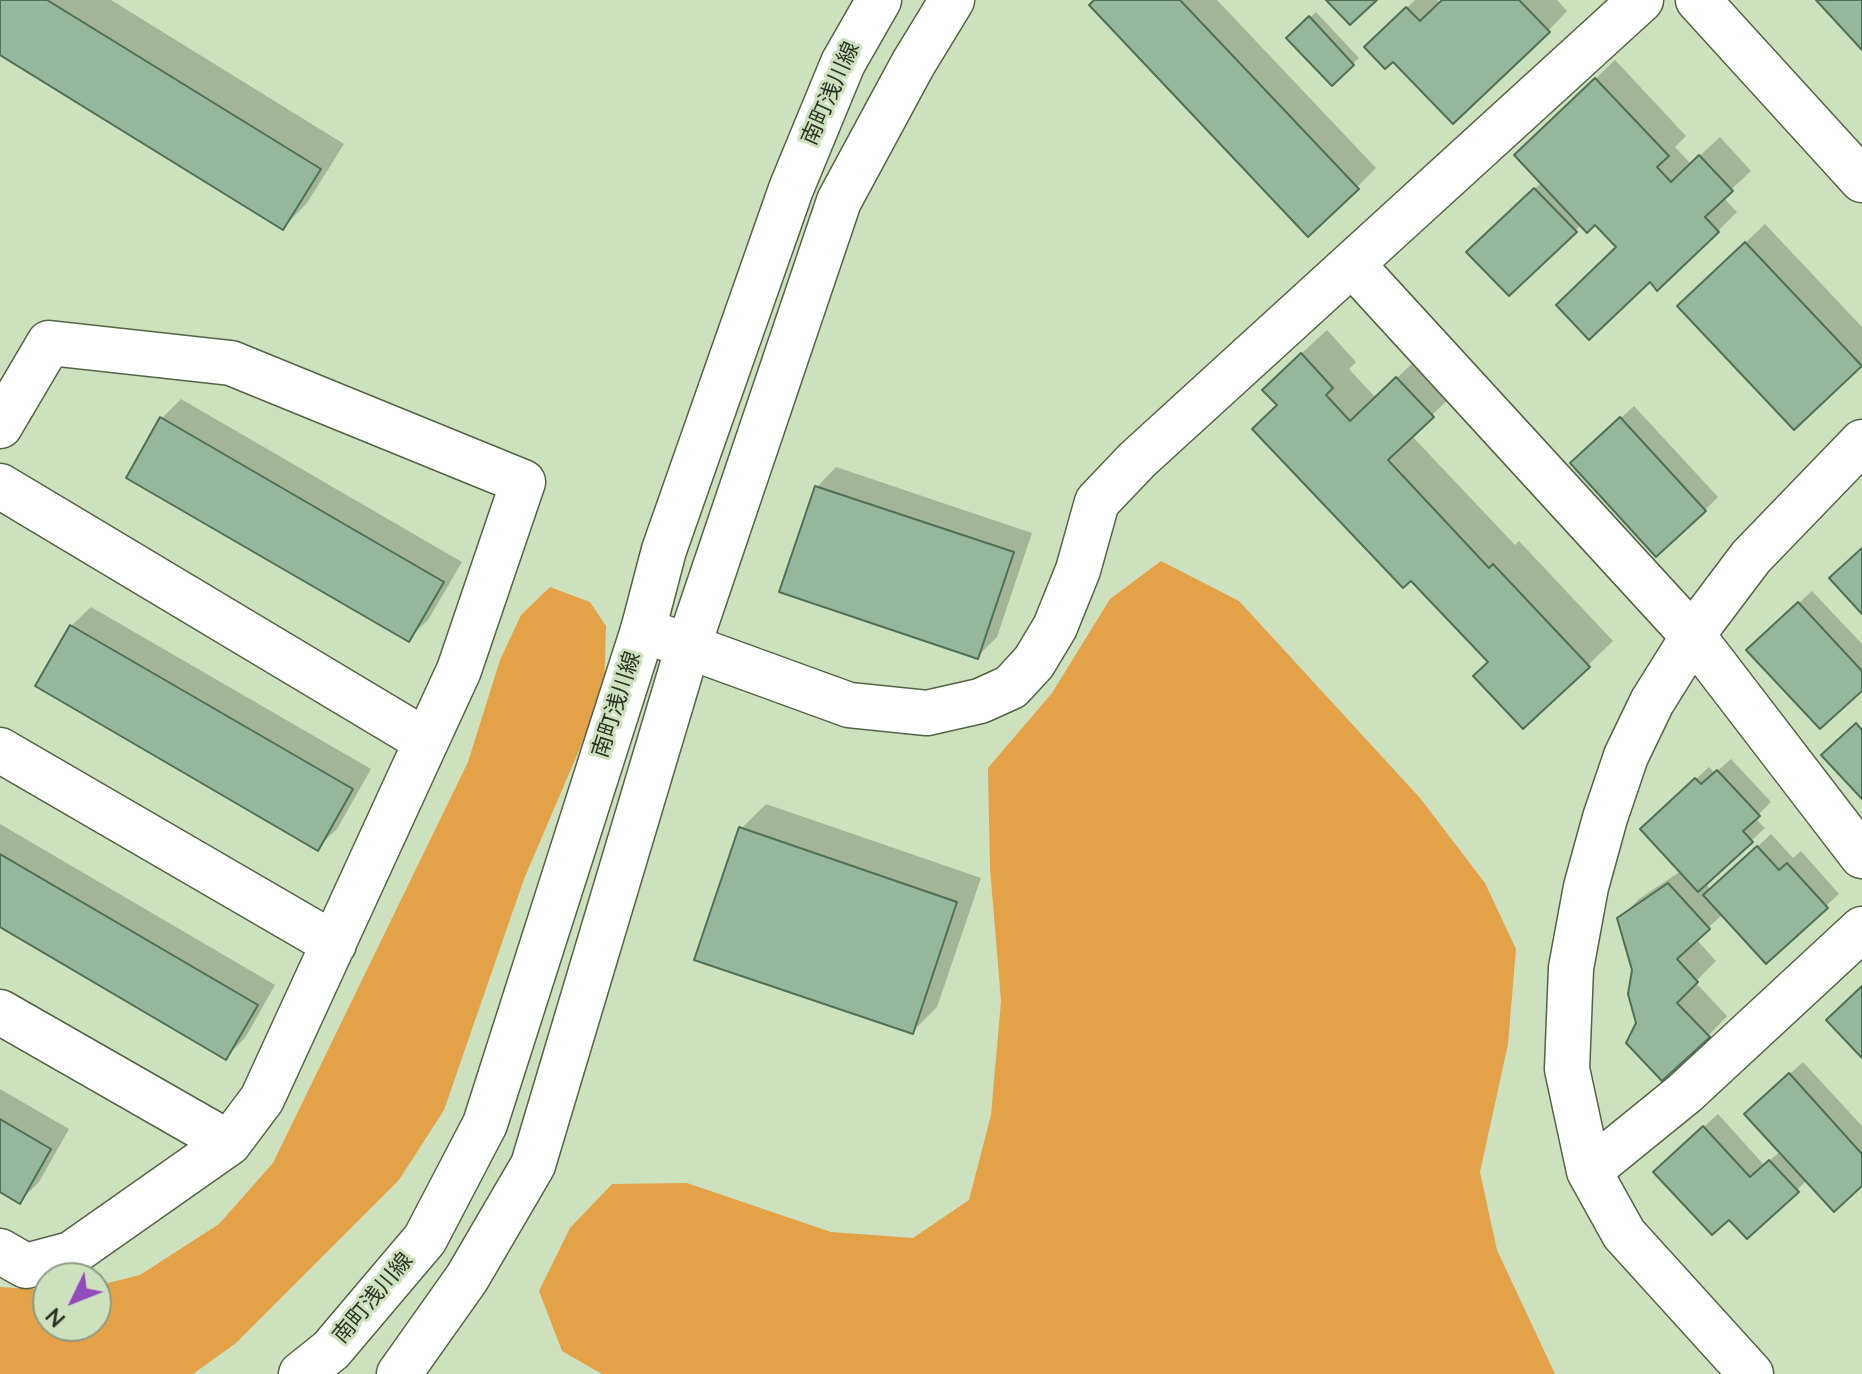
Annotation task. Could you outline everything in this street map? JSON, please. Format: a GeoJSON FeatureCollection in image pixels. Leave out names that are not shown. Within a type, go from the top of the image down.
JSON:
{"type":"FeatureCollection","features":[{"type":"Feature","properties":{"kind":"street","name":"南町浅川線"},"geometry":{"type":"LineString","coordinates":[[301,1374],[331,1350],[425,1239],[485,1124],[643,630],[664,550],[791,189],[843,63],[879,0]]}},
{"type":"Feature","properties":{"kind":"street"},"geometry":{"type":"LineString","coordinates":[[399,1374],[467,1278],[533,1165],[688,647],[839,201],[913,64],[952,0]]}},
{"type":"Feature","properties":{"kind":"street"},"geometry":{"type":"LineString","coordinates":[[643,630],[849,705],[927,713],[980,701],[1011,687],[1034,662],[1055,627],[1078,570],[1097,502],[1137,460],[1641,0]]}},
{"type":"Feature","properties":{"kind":"street"},"geometry":{"type":"LineString","coordinates":[[1698,0],[1862,180]]}},
{"type":"Feature","properties":{"kind":"street"},"geometry":{"type":"LineString","coordinates":[[1352,264],[1693,636],[1862,856]]}},
{"type":"Feature","properties":{"kind":"street"},"geometry":{"type":"LineString","coordinates":[[0,426],[49,343],[171,356],[231,363],[523,482],[459,670],[262,1099],[229,1143],[71,1254],[26,1266],[0,1251]]}},
{"type":"Feature","properties":{"kind":"street"},"geometry":{"type":"LineString","coordinates":[[1751,1374],[1624,1234],[1589,1171],[1567,1069],[1571,968],[1586,887],[1605,818],[1626,756],[1652,702],[1693,636],[1751,557],[1862,442]]}},
{"type":"Feature","properties":{"kind":"street"},"geometry":{"type":"LineString","coordinates":[[0,486],[426,741]]}},
{"type":"Feature","properties":{"kind":"street"},"geometry":{"type":"LineString","coordinates":[[0,750],[334,944]]}},
{"type":"Feature","properties":{"kind":"street"},"geometry":{"type":"LineString","coordinates":[[1589,1171],[1685,1093],[1862,929]]}},
{"type":"Feature","properties":{"kind":"street"},"geometry":{"type":"LineString","coordinates":[[0,1012],[229,1143]]}},
{"type":"Feature","properties":{"kind":"shaded area"},"geometry":{"type":"Polygon","coordinates":[[[1161,561],[1239,601],[1420,798],[1485,883],[1516,949],[1508,1044],[1480,1172],[1497,1250],[1555,1374],[602,1374],[562,1351],[539,1291],[570,1228],[612,1184],[687,1183],[831,1232],[913,1238],[969,1200],[991,1115],[1001,1001],[990,868],[988,768],[1052,693],[1110,599],[1161,561]]]}},
{"type":"Feature","properties":{"kind":"shaded area"},"geometry":{"type":"Polygon","coordinates":[[[550,587],[590,602],[606,626],[604,692],[524,879],[444,1110],[399,1180],[236,1343],[193,1374],[0,1374],[0,1287],[32,1289],[32,1342],[112,1342],[112,1282],[140,1275],[219,1224],[273,1163],[468,762],[500,660],[521,615],[550,587]]]}},
{"type":"Feature","properties":{"kind":"building"},"geometry":{"type":"Polygon","coordinates":[[[0,0],[47,0],[321,169],[283,230],[0,55],[0,0]]]}},
{"type":"Feature","properties":{"kind":"building"},"geometry":{"type":"Polygon","coordinates":[[[1094,0],[1180,0],[1359,189],[1308,237],[1089,5],[1094,0]]]}},
{"type":"Feature","properties":{"kind":"building"},"geometry":{"type":"Polygon","coordinates":[[[1326,0],[1377,0],[1350,25],[1326,0]]]}},
{"type":"Feature","properties":{"kind":"building"},"geometry":{"type":"Polygon","coordinates":[[[1442,0],[1519,0],[1550,32],[1453,124],[1393,62],[1385,69],[1364,47],[1406,7],[1420,21],[1442,0]]]}},
{"type":"Feature","properties":{"kind":"building"},"geometry":{"type":"Polygon","coordinates":[[[1816,0],[1862,0],[1862,50],[1816,0]]]}},
{"type":"Feature","properties":{"kind":"building"},"geometry":{"type":"Polygon","coordinates":[[[1309,16],[1354,65],[1332,86],[1286,38],[1309,16]]]}},
{"type":"Feature","properties":{"kind":"building"},"geometry":{"type":"Polygon","coordinates":[[[1595,78],[1669,156],[1657,167],[1671,182],[1699,155],[1733,191],[1705,217],[1719,232],[1657,291],[1650,282],[1589,340],[1556,305],[1616,247],[1595,225],[1587,233],[1514,155],[1595,78]]]}},
{"type":"Feature","properties":{"kind":"building"},"geometry":{"type":"Polygon","coordinates":[[[1534,188],[1577,232],[1509,296],[1466,252],[1534,188]]]}},
{"type":"Feature","properties":{"kind":"building"},"geometry":{"type":"Polygon","coordinates":[[[1745,242],[1862,366],[1794,430],[1677,306],[1745,242]]]}},
{"type":"Feature","properties":{"kind":"building"},"geometry":{"type":"Polygon","coordinates":[[[1301,353],[1333,388],[1326,395],[1350,421],[1396,377],[1434,417],[1388,460],[1489,568],[1493,564],[1590,667],[1523,729],[1473,676],[1488,662],[1411,581],[1403,588],[1252,429],[1277,405],[1262,390],[1301,353]]]}},
{"type":"Feature","properties":{"kind":"building"},"geometry":{"type":"Polygon","coordinates":[[[160,417],[444,582],[409,642],[126,478],[160,417]]]}},
{"type":"Feature","properties":{"kind":"building"},"geometry":{"type":"Polygon","coordinates":[[[1620,417],[1706,511],[1656,557],[1570,463],[1620,417]]]}},
{"type":"Feature","properties":{"kind":"building"},"geometry":{"type":"Polygon","coordinates":[[[815,486],[1014,552],[978,659],[779,592],[815,486]]]}},
{"type":"Feature","properties":{"kind":"building"},"geometry":{"type":"Polygon","coordinates":[[[1862,548],[1862,614],[1829,578],[1862,548]]]}},
{"type":"Feature","properties":{"kind":"building"},"geometry":{"type":"Polygon","coordinates":[[[1798,602],[1862,671],[1862,691],[1820,729],[1746,650],[1798,602]]]}},
{"type":"Feature","properties":{"kind":"building"},"geometry":{"type":"Polygon","coordinates":[[[70,625],[353,789],[318,851],[35,686],[70,625]]]}},
{"type":"Feature","properties":{"kind":"building"},"geometry":{"type":"Polygon","coordinates":[[[1856,723],[1862,730],[1862,799],[1821,755],[1856,723]]]}},
{"type":"Feature","properties":{"kind":"building"},"geometry":{"type":"Polygon","coordinates":[[[1717,770],[1760,816],[1743,831],[1753,842],[1698,892],[1640,829],[1695,778],[1701,784],[1717,770]]]}},
{"type":"Feature","properties":{"kind":"building"},"geometry":{"type":"Polygon","coordinates":[[[739,827],[957,902],[913,1034],[694,960],[739,827]]]}},
{"type":"Feature","properties":{"kind":"building"},"geometry":{"type":"Polygon","coordinates":[[[1757,846],[1779,870],[1787,863],[1828,908],[1766,964],[1703,895],[1757,846]]]}},
{"type":"Feature","properties":{"kind":"building"},"geometry":{"type":"Polygon","coordinates":[[[0,854],[258,1005],[226,1060],[0,927],[0,854]]]}},
{"type":"Feature","properties":{"kind":"building"},"geometry":{"type":"Polygon","coordinates":[[[1668,883],[1710,929],[1677,959],[1698,982],[1677,1003],[1710,1037],[1662,1081],[1626,1043],[1636,1023],[1628,994],[1632,970],[1617,918],[1668,883]]]}},
{"type":"Feature","properties":{"kind":"building"},"geometry":{"type":"Polygon","coordinates":[[[1862,986],[1862,1058],[1826,1020],[1862,986]]]}},
{"type":"Feature","properties":{"kind":"building"},"geometry":{"type":"Polygon","coordinates":[[[1789,1073],[1862,1154],[1862,1186],[1834,1212],[1744,1114],[1789,1073]]]}},
{"type":"Feature","properties":{"kind":"building"},"geometry":{"type":"Polygon","coordinates":[[[0,1119],[51,1149],[20,1204],[0,1192],[0,1119]]]}},
{"type":"Feature","properties":{"kind":"building"},"geometry":{"type":"Polygon","coordinates":[[[1703,1126],[1750,1177],[1769,1160],[1799,1192],[1747,1239],[1729,1220],[1712,1235],[1653,1172],[1703,1126]]]}}]}
